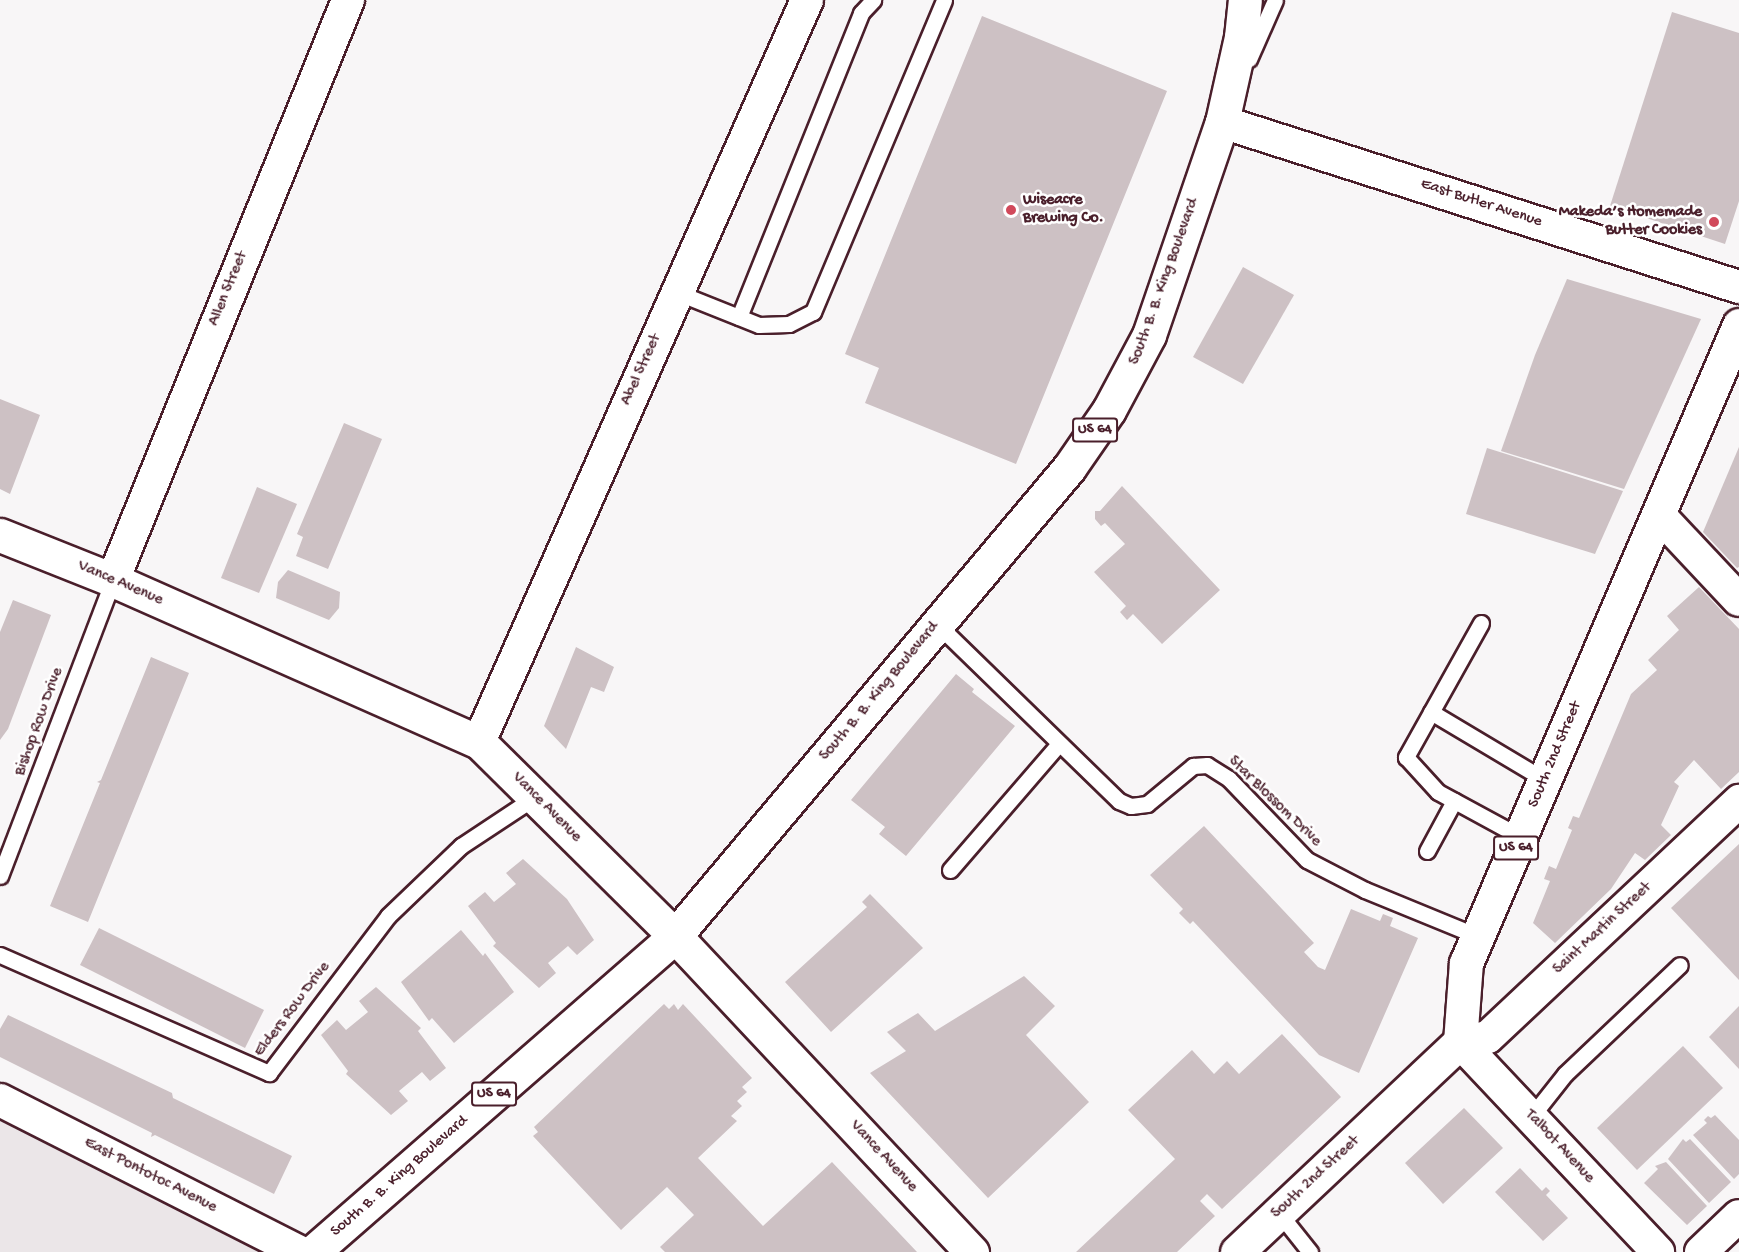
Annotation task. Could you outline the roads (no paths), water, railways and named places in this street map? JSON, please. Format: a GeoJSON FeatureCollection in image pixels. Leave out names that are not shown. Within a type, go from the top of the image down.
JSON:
{"type":"FeatureCollection","features":[{"type":"Feature","properties":{"kind":"main road","name":"South B. B. King Boulevard"},"geometry":{"type":"LineString","coordinates":[[314,1252],[675,936],[1069,468],[1128,378],[1149,335],[1222,122],[1241,37],[1245,0]]}},
{"type":"Feature","properties":{"kind":"main road","name":"South 2nd Street"},"geometry":{"type":"LineString","coordinates":[[1238,1252],[1460,1042],[1466,963],[1660,516],[1739,325]]}},
{"type":"Feature","properties":{"kind":"main road","name":"Vance Avenue"},"geometry":{"type":"LineString","coordinates":[[0,535],[113,580],[479,742],[675,936],[972,1252]]}},
{"type":"Feature","properties":{"kind":"street","name":"Allen Street"},"geometry":{"type":"LineString","coordinates":[[113,580],[348,0]]}},
{"type":"Feature","properties":{"kind":"street","name":"Abel Street"},"geometry":{"type":"LineString","coordinates":[[479,742],[807,0]]}},
{"type":"Feature","properties":{"kind":"street","name":"East Butler Avenue"},"geometry":{"type":"LineString","coordinates":[[1222,122],[1739,287]]}},
{"type":"Feature","properties":{"kind":"street"},"geometry":{"type":"LineString","coordinates":[[1660,516],[1739,600]]}},
{"type":"Feature","properties":{"kind":"street","name":"Saint Martin Street"},"geometry":{"type":"LineString","coordinates":[[1460,1042],[1488,1037],[1739,801]]}},
{"type":"Feature","properties":{"kind":"street","name":"Talbot Avenue"},"geometry":{"type":"LineString","coordinates":[[1460,1042],[1658,1252]]}},
{"type":"Feature","properties":{"kind":"street","name":"East Pontotoc Avenue"},"geometry":{"type":"LineString","coordinates":[[0,1100],[300,1252]]}},
{"type":"Feature","properties":{"kind":"street"},"geometry":{"type":"LineString","coordinates":[[1701,1252],[1739,1216]]}},
{"type":"Feature","properties":{"kind":"lane"},"geometry":{"type":"LineString","coordinates":[[739,317],[861,13],[873,0]]}},
{"type":"Feature","properties":{"kind":"lane"},"geometry":{"type":"LineString","coordinates":[[676,292],[759,325],[789,324],[813,312],[944,0]]}},
{"type":"Feature","properties":{"kind":"lane"},"geometry":{"type":"LineString","coordinates":[[1222,122],[1275,0]]}},
{"type":"Feature","properties":{"kind":"lane","name":"Bishop Row Drive"},"geometry":{"type":"LineString","coordinates":[[0,876],[113,580]]}},
{"type":"Feature","properties":{"kind":"lane"},"geometry":{"type":"LineString","coordinates":[[1481,623],[1406,757],[1422,778],[1454,801],[1521,837]]}},
{"type":"Feature","properties":{"kind":"lane","name":"Star Blossom Drive"},"geometry":{"type":"LineString","coordinates":[[937,624],[1103,789],[1131,806],[1148,804],[1193,766],[1207,765],[1218,770],[1307,860],[1365,890],[1477,936]]}},
{"type":"Feature","properties":{"kind":"lane"},"geometry":{"type":"LineString","coordinates":[[1431,712],[1545,780]]}},
{"type":"Feature","properties":{"kind":"lane"},"geometry":{"type":"LineString","coordinates":[[950,870],[1058,745]]}},
{"type":"Feature","properties":{"kind":"lane","name":"Elders Row Drive"},"geometry":{"type":"LineString","coordinates":[[0,955],[269,1073],[388,916],[461,846],[535,797]]}},
{"type":"Feature","properties":{"kind":"lane"},"geometry":{"type":"LineString","coordinates":[[1427,851],[1454,801]]}},
{"type":"Feature","properties":{"kind":"lane"},"geometry":{"type":"LineString","coordinates":[[1531,1117],[1565,1074],[1680,965]]}},
{"type":"Feature","properties":{"kind":"lane"},"geometry":{"type":"LineString","coordinates":[[1279,1213],[1310,1252]]}},
{"type":"Feature","properties":{"kind":"place","name":"Wiseacre Brewing Co."},"geometry":{"type":"Point","coordinates":[1011,210]}},
{"type":"Feature","properties":{"kind":"place","name":"Makeda’s Homemade Butter Cookies"},"geometry":{"type":"Point","coordinates":[1714,222]}}]}
